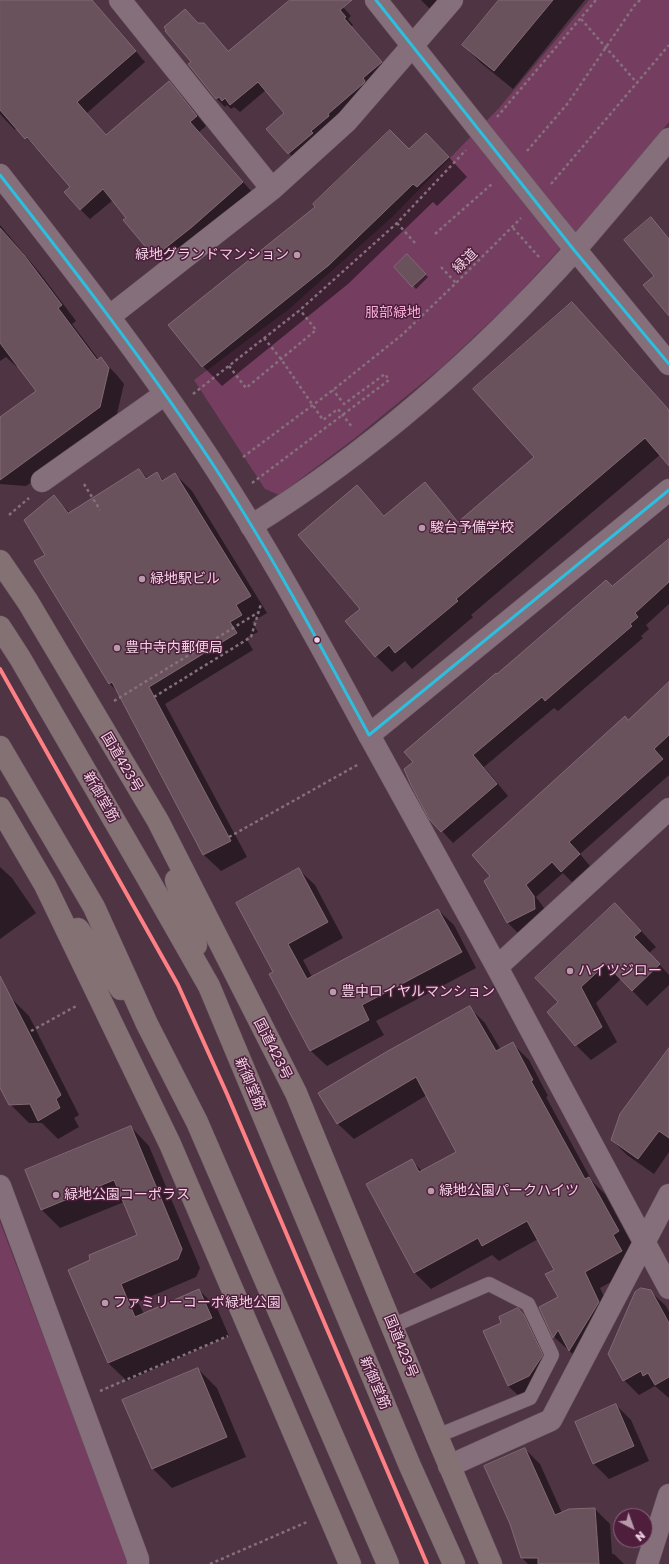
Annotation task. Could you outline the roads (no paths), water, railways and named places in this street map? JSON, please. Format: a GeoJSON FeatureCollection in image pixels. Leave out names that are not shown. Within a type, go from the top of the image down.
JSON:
{"type":"FeatureCollection","features":[{"type":"Feature","properties":{"kind":"highway","name":"国道423号"},"geometry":{"type":"LineString","coordinates":[[0,561],[28,602],[158,822],[296,1093],[449,1466],[491,1564]]}},
{"type":"Feature","properties":{"kind":"highway","name":"新御堂筋"},"geometry":{"type":"LineString","coordinates":[[0,627],[148,877],[209,986],[410,1466],[454,1564]]}},
{"type":"Feature","properties":{"kind":"highway"},"geometry":{"type":"LineString","coordinates":[[0,747],[94,907],[147,1024],[197,1122],[388,1564]]}},
{"type":"Feature","properties":{"kind":"highway"},"geometry":{"type":"LineString","coordinates":[[0,808],[45,885],[170,1144],[350,1564]]}},
{"type":"Feature","properties":{"kind":"highway"},"geometry":{"type":"LineString","coordinates":[[158,822],[209,986]]}},
{"type":"Feature","properties":{"kind":"highway"},"geometry":{"type":"LineString","coordinates":[[45,885],[147,1024]]}},
{"type":"Feature","properties":{"kind":"street"},"geometry":{"type":"LineString","coordinates":[[120,0],[272,189]]}},
{"type":"Feature","properties":{"kind":"street"},"geometry":{"type":"LineString","coordinates":[[376,0],[574,250],[669,364]]}},
{"type":"Feature","properties":{"kind":"street"},"geometry":{"type":"LineString","coordinates":[[110,316],[272,189],[347,121],[452,0]]}},
{"type":"Feature","properties":{"kind":"street"},"geometry":{"type":"LineString","coordinates":[[251,526],[368,445],[450,376],[519,308],[574,250],[669,139]]}},
{"type":"Feature","properties":{"kind":"street"},"geometry":{"type":"LineString","coordinates":[[0,175],[110,316],[166,394],[231,492],[311,627],[669,1288]]}},
{"type":"Feature","properties":{"kind":"street"},"geometry":{"type":"LineString","coordinates":[[37,489],[166,394]]}},
{"type":"Feature","properties":{"kind":"street"},"geometry":{"type":"LineString","coordinates":[[369,735],[669,490]]}},
{"type":"Feature","properties":{"kind":"street"},"geometry":{"type":"LineString","coordinates":[[497,968],[669,809]]}},
{"type":"Feature","properties":{"kind":"street"},"geometry":{"type":"LineString","coordinates":[[0,1186],[80,1400],[138,1559],[138,1564]]}},
{"type":"Feature","properties":{"kind":"street"},"geometry":{"type":"LineString","coordinates":[[449,1466],[551,1420],[645,1244],[669,1195]]}},
{"type":"Feature","properties":{"kind":"street"},"geometry":{"type":"LineString","coordinates":[[647,1564],[669,1495]]}},
{"type":"Feature","properties":{"kind":"lane"},"geometry":{"type":"LineString","coordinates":[[392,1326],[489,1284],[528,1304],[552,1355],[530,1398],[437,1436]]}},
{"type":"Feature","properties":{"kind":"place","name":"緑地グランドマンション"},"geometry":{"type":"Point","coordinates":[297,255]}},
{"type":"Feature","properties":{"kind":"place","name":"駿台予備学校"},"geometry":{"type":"Point","coordinates":[422,528]}},
{"type":"Feature","properties":{"kind":"place","name":"緑地駅ビル"},"geometry":{"type":"Point","coordinates":[142,579]}},
{"type":"Feature","properties":{"kind":"place","name":"豊中寺内郵便局"},"geometry":{"type":"Point","coordinates":[117,648]}},
{"type":"Feature","properties":{"kind":"place","name":"ハイツジロー"},"geometry":{"type":"Point","coordinates":[570,971]}},
{"type":"Feature","properties":{"kind":"place","name":"豊中ロイヤルマンション"},"geometry":{"type":"Point","coordinates":[333,992]}},
{"type":"Feature","properties":{"kind":"place","name":"緑地公園パークハイツ"},"geometry":{"type":"Point","coordinates":[431,1191]}},
{"type":"Feature","properties":{"kind":"place","name":"緑地公園コーポラス"},"geometry":{"type":"Point","coordinates":[56,1195]}},
{"type":"Feature","properties":{"kind":"place","name":"ファミリーコーポ緑地公園"},"geometry":{"type":"Point","coordinates":[105,1303]}},
{"type":"Feature","properties":{"kind":"park label","name":"服部緑地"},"geometry":{"type":"Point","coordinates":[393,313]}}]}
